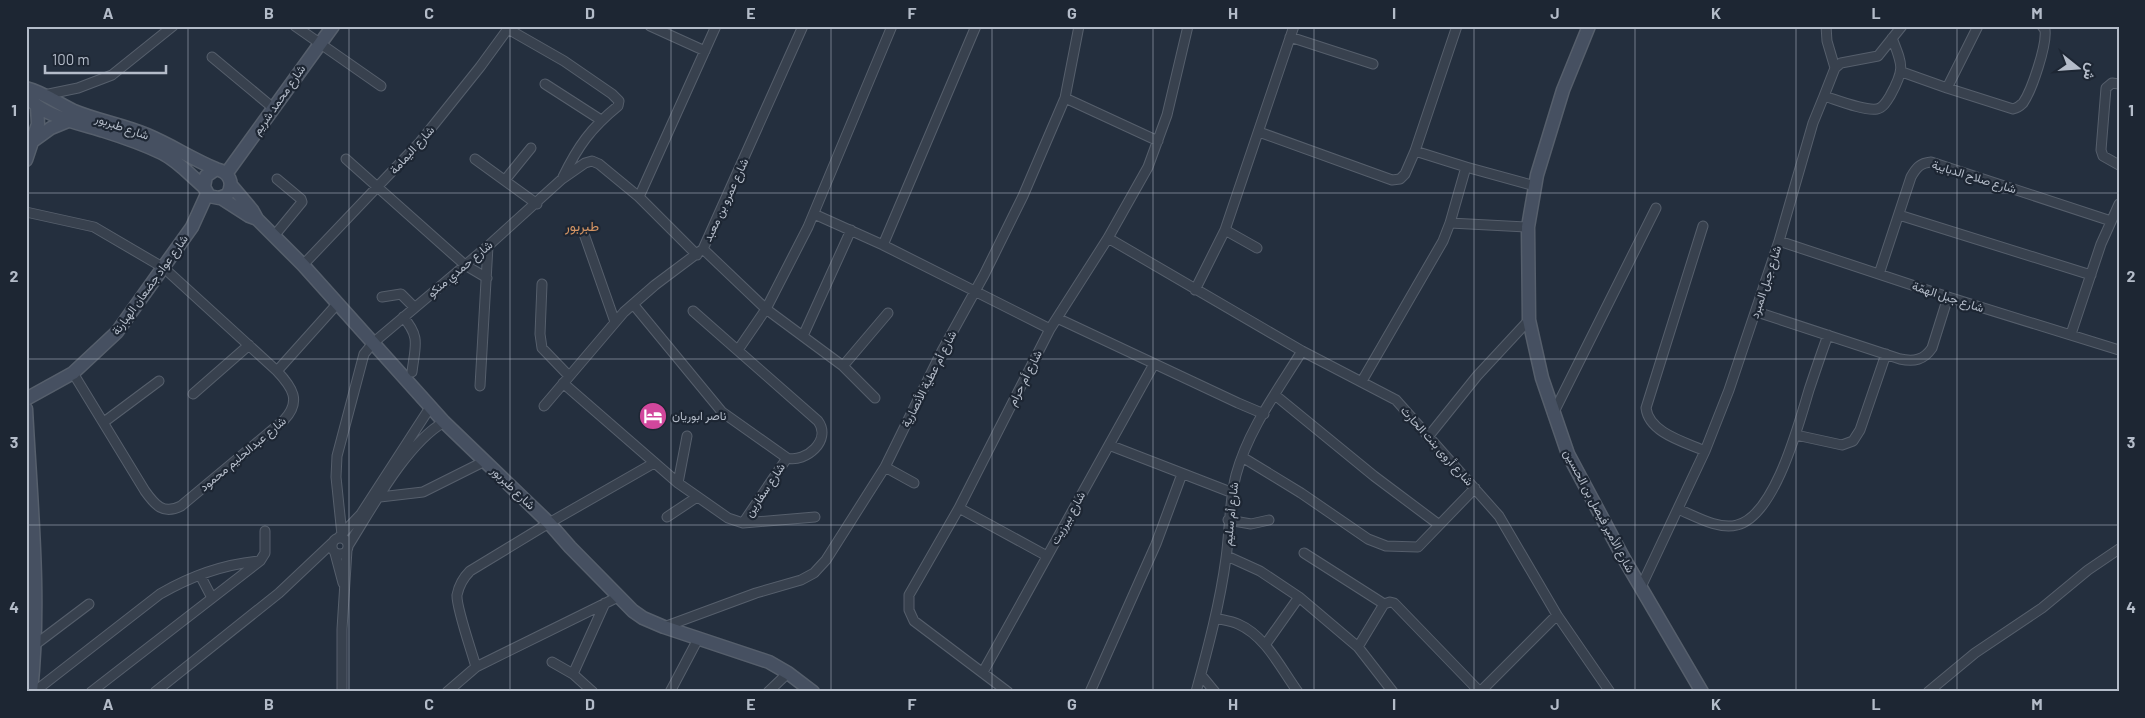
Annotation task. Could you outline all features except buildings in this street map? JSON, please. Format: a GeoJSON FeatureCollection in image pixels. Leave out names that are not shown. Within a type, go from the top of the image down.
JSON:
{"type":"FeatureCollection","features":[{"type":"Feature","properties":{"kind":"street"},"geometry":{"type":"LineString","coordinates":[[26,160],[38,124],[32,96],[78,88],[112,75],[173,26]]}},
{"type":"Feature","properties":{"kind":"street"},"geometry":{"type":"LineString","coordinates":[[295,26],[381,86]]}},
{"type":"Feature","properties":{"kind":"street","name":"شارع محمد شريم"},"geometry":{"type":"LineString","coordinates":[[224,176],[272,107],[333,26]]}},
{"type":"Feature","properties":{"kind":"street"},"geometry":{"type":"LineString","coordinates":[[650,26],[705,51]]}},
{"type":"Feature","properties":{"kind":"street"},"geometry":{"type":"LineString","coordinates":[[639,197],[716,26]]}},
{"type":"Feature","properties":{"kind":"street","name":"شارع عمرو بن معبد"},"geometry":{"type":"LineString","coordinates":[[544,406],[615,322],[633,304],[700,252],[803,26]]}},
{"type":"Feature","properties":{"kind":"street"},"geometry":{"type":"LineString","coordinates":[[738,350],[766,309],[814,214],[892,26]]}},
{"type":"Feature","properties":{"kind":"street"},"geometry":{"type":"LineString","coordinates":[[883,245],[976,26]]}},
{"type":"Feature","properties":{"kind":"street","name":"شارع أم عطية الأنصارية"},"geometry":{"type":"LineString","coordinates":[[664,626],[756,593],[801,580],[814,573],[826,560],[885,467],[1024,196],[1065,98],[1079,26]]}},
{"type":"Feature","properties":{"kind":"street","name":"شارع أم حرام"},"geometry":{"type":"LineString","coordinates":[[1008,692],[914,621],[910,610],[909,595],[959,508],[1050,329],[1108,238],[1148,166],[1158,141],[1188,26]]}},
{"type":"Feature","properties":{"kind":"street"},"geometry":{"type":"LineString","coordinates":[[1196,290],[1225,230],[1294,26]]}},
{"type":"Feature","properties":{"kind":"street"},"geometry":{"type":"LineString","coordinates":[[1259,132],[1392,180],[1400,179],[1405,174],[1415,151],[1457,26]]}},
{"type":"Feature","properties":{"kind":"street","name":"شارع الأمير فيصل بن الحسين"},"geometry":{"type":"LineString","coordinates":[[1589,26],[1576,54],[1560,98],[1546,141],[1535,186],[1528,228],[1529,320],[1542,378],[1568,454],[1640,586],[1702,692]]}},
{"type":"Feature","properties":{"kind":"street"},"geometry":{"type":"LineString","coordinates":[[1826,26],[1827,41],[1836,68],[1846,61],[1878,56],[1902,26]]}},
{"type":"Feature","properties":{"kind":"street"},"geometry":{"type":"LineString","coordinates":[[1948,88],[1978,26]]}},
{"type":"Feature","properties":{"kind":"street"},"geometry":{"type":"LineString","coordinates":[[1902,72],[2005,107],[2018,108],[2030,88],[2046,34],[2043,27]]}},
{"type":"Feature","properties":{"kind":"street"},"geometry":{"type":"LineString","coordinates":[[509,28],[564,61],[619,101],[618,106],[601,120],[581,143],[562,179]]}},
{"type":"Feature","properties":{"kind":"street","name":"شارع اليمامة"},"geometry":{"type":"LineString","coordinates":[[303,265],[420,142],[509,28]]}},
{"type":"Feature","properties":{"kind":"street"},"geometry":{"type":"LineString","coordinates":[[1290,37],[1373,64]]}},
{"type":"Feature","properties":{"kind":"street"},"geometry":{"type":"LineString","coordinates":[[1824,96],[1872,109],[1881,108],[1894,89],[1902,72],[1901,61],[1892,38]]}},
{"type":"Feature","properties":{"kind":"street"},"geometry":{"type":"LineString","coordinates":[[212,57],[272,107]]}},
{"type":"Feature","properties":{"kind":"street","name":"شارع جبل المبرد"},"geometry":{"type":"LineString","coordinates":[[1640,586],[1705,451],[1757,312],[1807,140],[1836,68]]}},
{"type":"Feature","properties":{"kind":"street"},"geometry":{"type":"LineString","coordinates":[[2119,84],[2112,83],[2106,88],[2101,150],[2102,156],[2119,166]]}},
{"type":"Feature","properties":{"kind":"street"},"geometry":{"type":"LineString","coordinates":[[545,84],[601,120]]}},
{"type":"Feature","properties":{"kind":"street","name":"شارع طبربور"},"geometry":{"type":"LineString","coordinates":[[32,96],[68,120],[142,144],[164,154],[181,166],[212,194],[248,216],[257,219]]}},
{"type":"Feature","properties":{"kind":"street","name":"شارع طبربور"},"geometry":{"type":"LineString","coordinates":[[32,96],[165,142],[224,176],[252,210],[257,219],[303,265],[444,422],[549,523],[618,597],[643,618],[698,640],[761,659],[788,672],[814,692]]}},
{"type":"Feature","properties":{"kind":"street"},"geometry":{"type":"LineString","coordinates":[[1065,98],[1158,141]]}},
{"type":"Feature","properties":{"kind":"street"},"geometry":{"type":"LineString","coordinates":[[33,141],[51,128],[68,120]]}},
{"type":"Feature","properties":{"kind":"street"},"geometry":{"type":"LineString","coordinates":[[505,180],[531,148]]}},
{"type":"Feature","properties":{"kind":"street"},"geometry":{"type":"LineString","coordinates":[[1415,151],[1535,186]]}},
{"type":"Feature","properties":{"kind":"street"},"geometry":{"type":"LineString","coordinates":[[346,159],[465,265],[487,278]]}},
{"type":"Feature","properties":{"kind":"street"},"geometry":{"type":"LineString","coordinates":[[475,159],[536,204]]}},
{"type":"Feature","properties":{"kind":"street","name":"شارع حمدي منكو"},"geometry":{"type":"LineString","coordinates":[[344,588],[336,544],[337,456],[364,354],[373,343],[402,317],[488,246],[562,179],[585,163],[592,161],[600,164],[766,309],[843,366],[875,398]]}},
{"type":"Feature","properties":{"kind":"street","name":"شارع صلاح الدبايبة"},"geometry":{"type":"LineString","coordinates":[[1879,274],[1911,177],[1916,168],[1924,162],[1931,162],[2112,221]]}},
{"type":"Feature","properties":{"kind":"street"},"geometry":{"type":"LineString","coordinates":[[1362,381],[1432,261],[1450,224],[1466,166]]}},
{"type":"Feature","properties":{"kind":"street"},"geometry":{"type":"LineString","coordinates":[[206,176],[224,176],[229,192],[212,194],[206,176]]}},
{"type":"Feature","properties":{"kind":"street"},"geometry":{"type":"LineString","coordinates":[[274,236],[302,202],[301,199],[277,179]]}},
{"type":"Feature","properties":{"kind":"street","name":"شارع عواد جضعان الهبارنة"},"geometry":{"type":"LineString","coordinates":[[29,395],[73,373],[117,332],[164,268],[212,194]]}},
{"type":"Feature","properties":{"kind":"street"},"geometry":{"type":"LineString","coordinates":[[2071,334],[2101,244],[2119,204]]}},
{"type":"Feature","properties":{"kind":"street"},"geometry":{"type":"LineString","coordinates":[[1553,414],[1656,208]]}},
{"type":"Feature","properties":{"kind":"street","name":"شارع عبدالحليم محمود"},"geometry":{"type":"LineString","coordinates":[[26,212],[94,227],[164,268],[288,382],[294,398],[294,408],[291,413],[176,508],[160,509],[155,504],[73,373]]}},
{"type":"Feature","properties":{"kind":"street"},"geometry":{"type":"LineString","coordinates":[[814,214],[883,245],[1050,329]]}},
{"type":"Feature","properties":{"kind":"street"},"geometry":{"type":"LineString","coordinates":[[1899,215],[2091,275]]}},
{"type":"Feature","properties":{"kind":"street"},"geometry":{"type":"LineString","coordinates":[[1450,224],[1528,228]]}},
{"type":"Feature","properties":{"kind":"street"},"geometry":{"type":"LineString","coordinates":[[1703,226],[1646,408],[1649,419],[1660,429],[1705,451]]}},
{"type":"Feature","properties":{"kind":"street"},"geometry":{"type":"LineString","coordinates":[[803,336],[850,230]]}},
{"type":"Feature","properties":{"kind":"street"},"geometry":{"type":"LineString","coordinates":[[1225,230],[1257,248]]}},
{"type":"Feature","properties":{"kind":"street"},"geometry":{"type":"LineString","coordinates":[[583,231],[615,322]]}},
{"type":"Feature","properties":{"kind":"street","name":"شارع أروى بنت الحارث"},"geometry":{"type":"LineString","coordinates":[[1108,238],[1302,351],[1396,400],[1498,516],[1557,615],[1610,692]]}},
{"type":"Feature","properties":{"kind":"street","name":"شارع جبل الهمّة"},"geometry":{"type":"LineString","coordinates":[[1779,241],[1834,261],[2119,350]]}},
{"type":"Feature","properties":{"kind":"street"},"geometry":{"type":"LineString","coordinates":[[480,386],[488,246]]}},
{"type":"Feature","properties":{"kind":"street","name":"شارع سفارين"},"geometry":{"type":"LineString","coordinates":[[542,284],[540,334],[542,348],[566,379],[654,463],[678,483],[728,518],[743,523],[787,458],[800,459],[813,451],[821,437],[821,425],[815,417],[693,311]]}},
{"type":"Feature","properties":{"kind":"street"},"geometry":{"type":"LineString","coordinates":[[382,298],[401,294],[414,308]]}},
{"type":"Feature","properties":{"kind":"street"},"geometry":{"type":"LineString","coordinates":[[1757,312],[1912,361],[1927,354],[1932,348],[1948,297]]}},
{"type":"Feature","properties":{"kind":"street"},"geometry":{"type":"LineString","coordinates":[[277,371],[338,303]]}},
{"type":"Feature","properties":{"kind":"street"},"geometry":{"type":"LineString","coordinates":[[633,304],[722,412],[787,458]]}},
{"type":"Feature","properties":{"kind":"street"},"geometry":{"type":"LineString","coordinates":[[843,366],[888,313]]}},
{"type":"Feature","properties":{"kind":"street"},"geometry":{"type":"LineString","coordinates":[[402,317],[412,327],[416,339],[412,372]]}},
{"type":"Feature","properties":{"kind":"street"},"geometry":{"type":"LineString","coordinates":[[1057,318],[1264,414]]}},
{"type":"Feature","properties":{"kind":"street"},"geometry":{"type":"LineString","coordinates":[[1428,437],[1477,376],[1529,320]]}},
{"type":"Feature","properties":{"kind":"street"},"geometry":{"type":"LineString","coordinates":[[1678,509],[1725,526],[1736,526],[1746,522],[1754,515],[1769,494],[1796,435],[1828,336]]}},
{"type":"Feature","properties":{"kind":"street"},"geometry":{"type":"LineString","coordinates":[[193,394],[249,345]]}},
{"type":"Feature","properties":{"kind":"street","name":"شارع أم سليم"},"geometry":{"type":"LineString","coordinates":[[1196,692],[1215,618],[1227,556],[1228,520],[1236,475],[1248,441],[1302,351]]}},
{"type":"Feature","properties":{"kind":"street"},"geometry":{"type":"LineString","coordinates":[[1796,435],[1842,445],[1853,441],[1860,430],[1886,354]]}},
{"type":"Feature","properties":{"kind":"street","name":"شارع بيرزيت"},"geometry":{"type":"LineString","coordinates":[[983,672],[1154,364]]}},
{"type":"Feature","properties":{"kind":"street"},"geometry":{"type":"LineString","coordinates":[[104,422],[159,381]]}},
{"type":"Feature","properties":{"kind":"street"},"geometry":{"type":"LineString","coordinates":[[1275,395],[1374,476],[1438,524]]}},
{"type":"Feature","properties":{"kind":"street"},"geometry":{"type":"LineString","coordinates":[[155,692],[279,593],[336,544],[361,514],[431,406]]}},
{"type":"Feature","properties":{"kind":"street"},"geometry":{"type":"LineString","coordinates":[[26,409],[29,500],[37,601],[33,692]]}},
{"type":"Feature","properties":{"kind":"street"},"geometry":{"type":"LineString","coordinates":[[336,544],[341,554],[348,548],[418,442],[444,422]]}},
{"type":"Feature","properties":{"kind":"street"},"geometry":{"type":"LineString","coordinates":[[678,483],[687,436]]}},
{"type":"Feature","properties":{"kind":"street"},"geometry":{"type":"LineString","coordinates":[[1109,446],[1233,492]]}},
{"type":"Feature","properties":{"kind":"street"},"geometry":{"type":"LineString","coordinates":[[1242,456],[1375,542],[1386,546],[1414,548],[1422,544],[1438,524],[1475,488]]}},
{"type":"Feature","properties":{"kind":"street"},"geometry":{"type":"LineString","coordinates":[[380,497],[423,492],[485,461]]}},
{"type":"Feature","properties":{"kind":"street"},"geometry":{"type":"LineString","coordinates":[[476,667],[457,600],[459,586],[470,571],[654,463]]}},
{"type":"Feature","properties":{"kind":"street"},"geometry":{"type":"LineString","coordinates":[[885,467],[914,483]]}},
{"type":"Feature","properties":{"kind":"street"},"geometry":{"type":"LineString","coordinates":[[1090,692],[1156,544],[1182,474]]}},
{"type":"Feature","properties":{"kind":"street"},"geometry":{"type":"LineString","coordinates":[[668,517],[696,497]]}},
{"type":"Feature","properties":{"kind":"street"},"geometry":{"type":"LineString","coordinates":[[959,508],[1046,556]]}},
{"type":"Feature","properties":{"kind":"street"},"geometry":{"type":"LineString","coordinates":[[743,523],[815,517]]}},
{"type":"Feature","properties":{"kind":"street"},"geometry":{"type":"LineString","coordinates":[[1228,520],[1252,524],[1269,520]]}},
{"type":"Feature","properties":{"kind":"street"},"geometry":{"type":"LineString","coordinates":[[90,692],[260,561],[265,553],[265,531]]}},
{"type":"Feature","properties":{"kind":"street"},"geometry":{"type":"LineString","coordinates":[[336,544],[345,540],[348,548],[344,588],[342,692]]}},
{"type":"Feature","properties":{"kind":"street"},"geometry":{"type":"LineString","coordinates":[[1928,692],[1975,653],[2037,612],[2088,570],[2119,549]]}},
{"type":"Feature","properties":{"kind":"street"},"geometry":{"type":"LineString","coordinates":[[1304,553],[1384,604],[1394,603],[1480,692],[1557,615]]}},
{"type":"Feature","properties":{"kind":"street"},"geometry":{"type":"LineString","coordinates":[[1227,556],[1260,571],[1299,596],[1358,647],[1393,692]]}},
{"type":"Feature","properties":{"kind":"street"},"geometry":{"type":"LineString","coordinates":[[33,692],[160,594],[200,576],[230,566],[260,561]]}},
{"type":"Feature","properties":{"kind":"street"},"geometry":{"type":"LineString","coordinates":[[200,576],[212,598]]}},
{"type":"Feature","properties":{"kind":"street"},"geometry":{"type":"LineString","coordinates":[[1265,645],[1299,596]]}},
{"type":"Feature","properties":{"kind":"street"},"geometry":{"type":"LineString","coordinates":[[447,692],[476,667],[618,597]]}},
{"type":"Feature","properties":{"kind":"street"},"geometry":{"type":"LineString","coordinates":[[573,674],[605,603]]}},
{"type":"Feature","properties":{"kind":"street"},"geometry":{"type":"LineString","coordinates":[[36,644],[89,604]]}},
{"type":"Feature","properties":{"kind":"street"},"geometry":{"type":"LineString","coordinates":[[1358,647],[1384,604]]}},
{"type":"Feature","properties":{"kind":"street"},"geometry":{"type":"LineString","coordinates":[[1215,618],[1240,625],[1265,645],[1298,692]]}},
{"type":"Feature","properties":{"kind":"street"},"geometry":{"type":"LineString","coordinates":[[670,692],[698,640]]}},
{"type":"Feature","properties":{"kind":"street"},"geometry":{"type":"LineString","coordinates":[[552,662],[573,674],[593,692]]}},
{"type":"Feature","properties":{"kind":"street"},"geometry":{"type":"LineString","coordinates":[[768,692],[788,672]]}},
{"type":"Feature","properties":{"kind":"street"},"geometry":{"type":"LineString","coordinates":[[1201,675],[1215,692]]}},
{"type":"Feature","properties":{"kind":"place","name":"ناصر ابوريان"},"geometry":{"type":"Point","coordinates":[653,416]}},
{"type":"Feature","properties":{"kind":"district","name":"طبربور"},"geometry":{"type":"Point","coordinates":[582,226]}}]}
